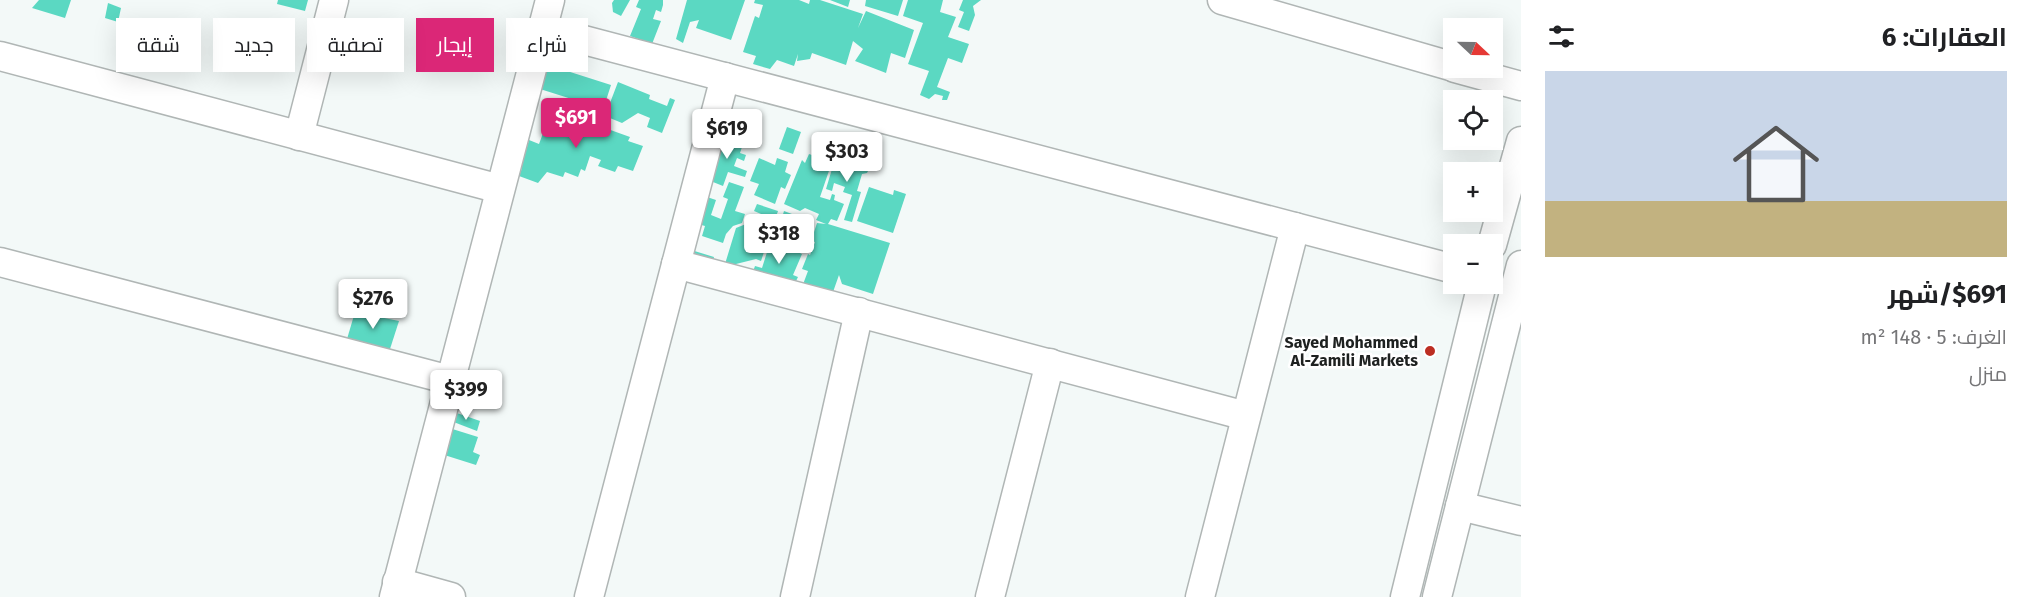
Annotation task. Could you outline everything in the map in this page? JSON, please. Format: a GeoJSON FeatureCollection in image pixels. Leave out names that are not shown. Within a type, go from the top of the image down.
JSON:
{"type":"FeatureCollection","features":[{"type":"Feature","properties":{"kind":"street"},"geometry":{"type":"LineString","coordinates":[[299,136],[334,0]]}},
{"type":"Feature","properties":{"kind":"street"},"geometry":{"type":"LineString","coordinates":[[545,18],[550,0]]}},
{"type":"Feature","properties":{"kind":"street"},"geometry":{"type":"LineString","coordinates":[[1222,0],[1443,64]]}},
{"type":"Feature","properties":{"kind":"street"},"geometry":{"type":"LineString","coordinates":[[588,41],[1443,265]]}},
{"type":"Feature","properties":{"kind":"street"},"geometry":{"type":"LineString","coordinates":[[0,56],[500,189]]}},
{"type":"Feature","properties":{"kind":"street"},"geometry":{"type":"LineString","coordinates":[[451,597],[396,590],[531,72]]}},
{"type":"Feature","properties":{"kind":"street"},"geometry":{"type":"LineString","coordinates":[[589,597],[725,77]]}},
{"type":"Feature","properties":{"kind":"street"},"geometry":{"type":"LineString","coordinates":[[1493,78],[1521,86]]}},
{"type":"Feature","properties":{"kind":"street"},"geometry":{"type":"LineString","coordinates":[[1495,234],[1521,141]]}},
{"type":"Feature","properties":{"kind":"street"},"geometry":{"type":"LineString","coordinates":[[1200,597],[1295,227]]}},
{"type":"Feature","properties":{"kind":"street"},"geometry":{"type":"LineString","coordinates":[[0,262],[450,380]]}},
{"type":"Feature","properties":{"kind":"street"},"geometry":{"type":"LineString","coordinates":[[676,264],[1246,416]]}},
{"type":"Feature","properties":{"kind":"street"},"geometry":{"type":"LineString","coordinates":[[1437,597],[1507,318],[1520,276]]}},
{"type":"Feature","properties":{"kind":"street"},"geometry":{"type":"LineString","coordinates":[[1405,597],[1480,294]]}},
{"type":"Feature","properties":{"kind":"street"},"geometry":{"type":"LineString","coordinates":[[795,597],[859,312]]}},
{"type":"Feature","properties":{"kind":"street"},"geometry":{"type":"LineString","coordinates":[[1475,314],[1481,322],[1490,326],[1499,324],[1507,318]]}},
{"type":"Feature","properties":{"kind":"street"},"geometry":{"type":"LineString","coordinates":[[990,597],[1050,363]]}},
{"type":"Feature","properties":{"kind":"street"},"geometry":{"type":"LineString","coordinates":[[1448,423],[1457,421],[1466,423],[1478,436]]}},
{"type":"Feature","properties":{"kind":"street"},"geometry":{"type":"LineString","coordinates":[[1460,506],[1521,521]]}},
{"type":"Feature","properties":{"kind":"building"},"geometry":{"type":"Polygon","coordinates":[[[39,0],[71,0],[65,18],[32,8],[39,0]]]}},
{"type":"Feature","properties":{"kind":"building"},"geometry":{"type":"Polygon","coordinates":[[[278,0],[308,0],[305,11],[277,4],[278,0]]]}},
{"type":"Feature","properties":{"kind":"building"},"geometry":{"type":"Polygon","coordinates":[[[614,0],[630,0],[621,16],[613,12],[614,0]]]}},
{"type":"Feature","properties":{"kind":"building"},"geometry":{"type":"Polygon","coordinates":[[[639,0],[663,0],[661,12],[656,10],[653,19],[661,21],[652,44],[630,36],[641,9],[636,7],[639,0]]]}},
{"type":"Feature","properties":{"kind":"building"},"geometry":{"type":"Polygon","coordinates":[[[687,0],[745,0],[731,40],[696,28],[699,20],[690,22],[683,43],[676,39],[687,0]]]}},
{"type":"Feature","properties":{"kind":"building"},"geometry":{"type":"Polygon","coordinates":[[[755,0],[799,0],[809,4],[810,0],[820,0],[863,14],[858,28],[866,11],[914,30],[905,58],[891,53],[886,73],[855,61],[863,49],[853,41],[846,65],[812,53],[810,59],[797,61],[798,54],[794,66],[777,60],[770,69],[753,64],[756,56],[743,52],[755,16],[759,18],[763,5],[754,3],[755,0]]]}},
{"type":"Feature","properties":{"kind":"building"},"geometry":{"type":"Polygon","coordinates":[[[830,0],[850,0],[848,7],[830,0]]]}},
{"type":"Feature","properties":{"kind":"building"},"geometry":{"type":"Polygon","coordinates":[[[866,0],[903,0],[898,16],[865,6],[866,0]]]}},
{"type":"Feature","properties":{"kind":"building"},"geometry":{"type":"Polygon","coordinates":[[[908,0],[943,0],[940,12],[956,17],[948,37],[969,44],[962,63],[948,58],[937,87],[950,92],[947,100],[942,100],[943,96],[935,94],[929,99],[920,95],[929,71],[908,64],[923,23],[903,16],[908,0]]]}},
{"type":"Feature","properties":{"kind":"building"},"geometry":{"type":"Polygon","coordinates":[[[963,0],[981,0],[973,6],[975,15],[969,31],[958,27],[964,12],[959,10],[963,0]]]}},
{"type":"Feature","properties":{"kind":"building"},"geometry":{"type":"Polygon","coordinates":[[[108,3],[121,8],[116,21],[105,18],[108,3]]]}},
{"type":"Feature","properties":{"kind":"building"},"geometry":{"type":"Polygon","coordinates":[[[541,72],[570,72],[611,85],[601,116],[576,108],[578,101],[540,89],[541,72]]]}},
{"type":"Feature","properties":{"kind":"building"},"geometry":{"type":"Polygon","coordinates":[[[618,82],[650,95],[649,99],[667,106],[670,98],[675,100],[662,133],[647,127],[650,118],[638,113],[622,123],[605,116],[618,82]]]}},
{"type":"Feature","properties":{"kind":"building"},"geometry":{"type":"Polygon","coordinates":[[[552,109],[630,137],[628,141],[643,146],[633,171],[618,166],[615,172],[598,166],[601,160],[590,156],[585,171],[581,169],[578,177],[565,172],[563,177],[547,172],[538,183],[519,176],[522,168],[515,165],[520,152],[525,154],[529,140],[539,144],[552,109]]]}},
{"type":"Feature","properties":{"kind":"building"},"geometry":{"type":"Polygon","coordinates":[[[787,127],[801,132],[793,154],[779,149],[787,127]]]}},
{"type":"Feature","properties":{"kind":"building"},"geometry":{"type":"Polygon","coordinates":[[[724,134],[744,141],[740,153],[746,155],[744,161],[737,158],[734,166],[747,171],[745,177],[728,172],[723,186],[708,180],[724,134]]]}},
{"type":"Feature","properties":{"kind":"building"},"geometry":{"type":"Polygon","coordinates":[[[842,139],[877,149],[874,157],[840,148],[842,139]]]}},
{"type":"Feature","properties":{"kind":"building"},"geometry":{"type":"Polygon","coordinates":[[[809,154],[832,162],[820,197],[830,200],[832,194],[835,195],[834,200],[844,204],[837,221],[831,219],[828,224],[890,243],[873,294],[842,284],[839,275],[833,292],[820,287],[818,293],[802,287],[808,271],[802,269],[815,242],[811,241],[817,223],[826,224],[816,220],[819,214],[805,208],[800,211],[784,204],[802,160],[805,163],[809,154]]]}},
{"type":"Feature","properties":{"kind":"building"},"geometry":{"type":"Polygon","coordinates":[[[759,158],[775,165],[777,158],[788,162],[785,172],[791,175],[785,189],[781,187],[775,204],[754,195],[759,184],[750,181],[759,158]]]}},
{"type":"Feature","properties":{"kind":"building"},"geometry":{"type":"Polygon","coordinates":[[[835,159],[869,169],[867,173],[862,174],[857,191],[861,192],[852,222],[844,220],[852,195],[843,192],[845,187],[834,183],[832,191],[826,189],[835,159]]]}},
{"type":"Feature","properties":{"kind":"building"},"geometry":{"type":"Polygon","coordinates":[[[729,182],[744,187],[735,211],[745,214],[742,223],[733,226],[726,234],[723,243],[702,236],[705,226],[698,224],[707,197],[716,200],[711,215],[721,219],[728,199],[723,197],[729,182]]]}},
{"type":"Feature","properties":{"kind":"building"},"geometry":{"type":"Polygon","coordinates":[[[869,187],[893,195],[894,190],[906,194],[893,233],[857,221],[869,187]]]}},
{"type":"Feature","properties":{"kind":"building"},"geometry":{"type":"Polygon","coordinates":[[[757,204],[778,211],[775,220],[754,211],[757,204]]]}},
{"type":"Feature","properties":{"kind":"building"},"geometry":{"type":"Polygon","coordinates":[[[784,211],[792,214],[790,220],[799,223],[801,219],[813,223],[807,241],[810,243],[808,248],[777,234],[784,211]]]}},
{"type":"Feature","properties":{"kind":"building"},"geometry":{"type":"Polygon","coordinates":[[[746,224],[766,231],[761,244],[766,246],[761,261],[756,259],[732,265],[725,264],[736,228],[746,224]]]}},
{"type":"Feature","properties":{"kind":"building"},"geometry":{"type":"Polygon","coordinates":[[[782,245],[802,254],[793,275],[798,277],[795,283],[751,277],[755,266],[762,268],[768,249],[773,251],[782,245]]]}},
{"type":"Feature","properties":{"kind":"building"},"geometry":{"type":"Polygon","coordinates":[[[688,249],[714,257],[711,269],[688,249]]]}},
{"type":"Feature","properties":{"kind":"building"},"geometry":{"type":"Polygon","coordinates":[[[355,312],[399,321],[390,349],[347,339],[355,312]]]}},
{"type":"Feature","properties":{"kind":"building"},"geometry":{"type":"Polygon","coordinates":[[[454,412],[480,421],[477,431],[451,421],[454,412]]]}},
{"type":"Feature","properties":{"kind":"building"},"geometry":{"type":"Polygon","coordinates":[[[446,427],[478,437],[473,452],[480,455],[476,465],[438,453],[446,427]]]}},
{"type":"Feature","properties":{"kind":"place","name":"Sayed Mohammed Al-Zamili Markets"},"geometry":{"type":"Point","coordinates":[1430,351]}}]}
